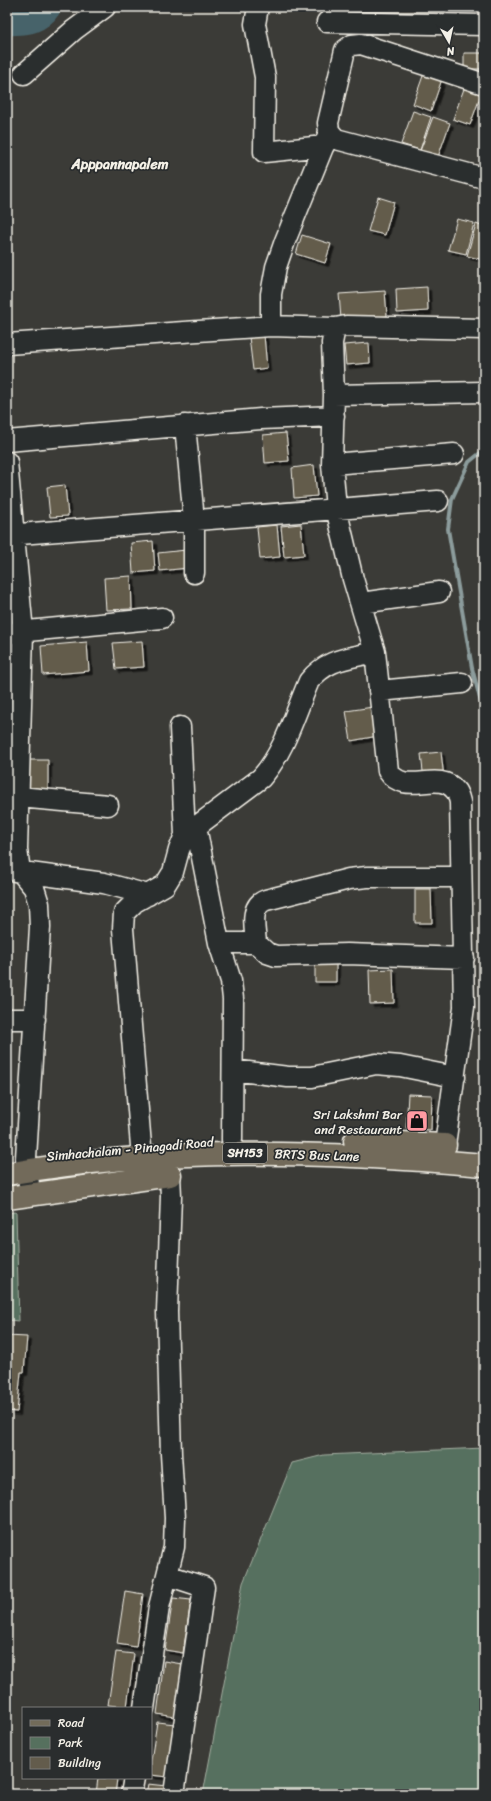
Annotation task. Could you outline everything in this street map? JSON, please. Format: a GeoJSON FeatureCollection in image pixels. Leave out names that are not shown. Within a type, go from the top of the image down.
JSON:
{"type":"FeatureCollection","features":[{"type":"Feature","properties":{"kind":"main road","name":"Simhachalam - Pinagadi Road"},"geometry":{"type":"LineString","coordinates":[[17,1166],[141,1146],[232,1140],[336,1140],[445,1145]]}},
{"type":"Feature","properties":{"kind":"main road","name":"BRTS Bus Lane"},"geometry":{"type":"LineString","coordinates":[[17,1166],[171,1155],[242,1153],[311,1153],[484,1165]]}},
{"type":"Feature","properties":{"kind":"main road"},"geometry":{"type":"LineString","coordinates":[[7,1198],[170,1175]]}},
{"type":"Feature","properties":{"kind":"street"},"geometry":{"type":"LineString","coordinates":[[24,74],[74,30],[105,7]]}},
{"type":"Feature","properties":{"kind":"street"},"geometry":{"type":"LineString","coordinates":[[258,7],[255,24],[265,77],[264,152],[327,139],[336,139],[484,178]]}},
{"type":"Feature","properties":{"kind":"street"},"geometry":{"type":"LineString","coordinates":[[327,22],[484,25]]}},
{"type":"Feature","properties":{"kind":"street"},"geometry":{"type":"LineString","coordinates":[[271,326],[271,294],[276,267],[284,241],[327,139],[328,123],[345,50],[352,45],[361,44],[484,84]]}},
{"type":"Feature","properties":{"kind":"street"},"geometry":{"type":"LineString","coordinates":[[7,344],[271,326],[484,329]]}},
{"type":"Feature","properties":{"kind":"street"},"geometry":{"type":"LineString","coordinates":[[335,328],[332,343],[334,395],[332,464],[336,508],[353,579],[375,652],[388,771],[393,778],[400,783],[444,782],[456,790],[460,802],[460,877],[464,958],[464,1008],[455,1078],[446,1123],[445,1145]]}},
{"type":"Feature","properties":{"kind":"street"},"geometry":{"type":"LineString","coordinates":[[334,395],[484,392]]}},
{"type":"Feature","properties":{"kind":"street"},"geometry":{"type":"LineString","coordinates":[[7,441],[261,418],[334,416]]}},
{"type":"Feature","properties":{"kind":"street"},"geometry":{"type":"LineString","coordinates":[[185,425],[194,520],[194,573]]}},
{"type":"Feature","properties":{"kind":"street"},"geometry":{"type":"LineString","coordinates":[[332,464],[454,454]]}},
{"type":"Feature","properties":{"kind":"street"},"geometry":{"type":"LineString","coordinates":[[7,462],[15,632],[12,796],[17,850],[14,871]]}},
{"type":"Feature","properties":{"kind":"street"},"geometry":{"type":"LineString","coordinates":[[11,535],[438,501]]}},
{"type":"Feature","properties":{"kind":"street"},"geometry":{"type":"LineString","coordinates":[[361,603],[439,592]]}},
{"type":"Feature","properties":{"kind":"street"},"geometry":{"type":"LineString","coordinates":[[15,632],[162,618]]}},
{"type":"Feature","properties":{"kind":"street"},"geometry":{"type":"LineString","coordinates":[[141,1146],[123,919],[127,908],[165,885],[173,872],[179,850],[191,831],[261,778],[270,767],[278,754],[309,681],[317,671],[329,663],[375,652]]}},
{"type":"Feature","properties":{"kind":"street"},"geometry":{"type":"LineString","coordinates":[[379,691],[462,683]]}},
{"type":"Feature","properties":{"kind":"street"},"geometry":{"type":"LineString","coordinates":[[180,728],[191,831],[230,981],[233,999],[232,1140]]}},
{"type":"Feature","properties":{"kind":"street"},"geometry":{"type":"LineString","coordinates":[[12,796],[108,805]]}},
{"type":"Feature","properties":{"kind":"street"},"geometry":{"type":"LineString","coordinates":[[14,871],[104,883],[148,895]]}},
{"type":"Feature","properties":{"kind":"street"},"geometry":{"type":"LineString","coordinates":[[14,871],[34,888],[39,904],[40,927],[35,1019],[17,1166],[30,1194]]}},
{"type":"Feature","properties":{"kind":"street"},"geometry":{"type":"LineString","coordinates":[[256,943],[255,910],[260,902],[266,900],[348,879],[367,877],[460,877]]}},
{"type":"Feature","properties":{"kind":"street"},"geometry":{"type":"LineString","coordinates":[[219,943],[256,943],[267,953],[276,956],[347,954],[464,958]]}},
{"type":"Feature","properties":{"kind":"street"},"geometry":{"type":"LineString","coordinates":[[7,1019],[35,1019]]}},
{"type":"Feature","properties":{"kind":"street"},"geometry":{"type":"LineString","coordinates":[[233,1070],[288,1077],[312,1077],[357,1066],[376,1064],[400,1066],[455,1078]]}},
{"type":"Feature","properties":{"kind":"street"},"geometry":{"type":"LineString","coordinates":[[144,1707],[159,1607],[174,1547],[175,1518],[167,1312],[171,1196],[170,1175]]}},
{"type":"Feature","properties":{"kind":"street"},"geometry":{"type":"LineString","coordinates":[[167,1575],[204,1587],[174,1794]]}},
{"type":"Feature","properties":{"kind":"street"},"geometry":{"type":"LineString","coordinates":[[131,1794],[134,1779]]}},
{"type":"Feature","properties":{"kind":"green space"},"geometry":{"type":"Polygon","coordinates":[[[16,1212],[19,1321],[7,1320],[7,1213],[16,1212]]]}},
{"type":"Feature","properties":{"kind":"green space"},"geometry":{"type":"Polygon","coordinates":[[[484,1448],[484,1794],[203,1794],[243,1583],[292,1463],[324,1455],[484,1448]]]}},
{"type":"Feature","properties":{"kind":"building"},"geometry":{"type":"Polygon","coordinates":[[[464,53],[484,53],[484,69],[464,69],[464,53]]]}},
{"type":"Feature","properties":{"kind":"building"},"geometry":{"type":"Polygon","coordinates":[[[424,73],[442,79],[431,111],[413,104],[424,73]]]}},
{"type":"Feature","properties":{"kind":"building"},"geometry":{"type":"Polygon","coordinates":[[[465,86],[482,92],[470,125],[453,119],[465,86]]]}},
{"type":"Feature","properties":{"kind":"building"},"geometry":{"type":"Polygon","coordinates":[[[413,111],[431,117],[420,150],[401,144],[413,111]]]}},
{"type":"Feature","properties":{"kind":"building"},"geometry":{"type":"Polygon","coordinates":[[[433,117],[450,123],[438,157],[420,151],[433,117]]]}},
{"type":"Feature","properties":{"kind":"building"},"geometry":{"type":"Polygon","coordinates":[[[378,197],[394,202],[385,235],[368,231],[378,197]]]}},
{"type":"Feature","properties":{"kind":"building"},"geometry":{"type":"Polygon","coordinates":[[[457,219],[474,223],[466,254],[448,250],[457,219]]]}},
{"type":"Feature","properties":{"kind":"building"},"geometry":{"type":"Polygon","coordinates":[[[476,224],[484,227],[484,260],[467,256],[476,224]]]}},
{"type":"Feature","properties":{"kind":"building"},"geometry":{"type":"Polygon","coordinates":[[[302,235],[331,244],[325,263],[296,254],[302,235]]]}},
{"type":"Feature","properties":{"kind":"building"},"geometry":{"type":"Polygon","coordinates":[[[427,287],[428,311],[397,313],[396,289],[427,287]]]}},
{"type":"Feature","properties":{"kind":"building"},"geometry":{"type":"Polygon","coordinates":[[[385,291],[387,316],[341,319],[339,294],[385,291]]]}},
{"type":"Feature","properties":{"kind":"building"},"geometry":{"type":"Polygon","coordinates":[[[264,335],[267,368],[253,370],[249,337],[264,335]]]}},
{"type":"Feature","properties":{"kind":"building"},"geometry":{"type":"Polygon","coordinates":[[[369,343],[370,363],[346,365],[344,345],[369,343]]]}},
{"type":"Feature","properties":{"kind":"building"},"geometry":{"type":"Polygon","coordinates":[[[286,433],[289,461],[265,463],[263,435],[286,433]]]}},
{"type":"Feature","properties":{"kind":"building"},"geometry":{"type":"Polygon","coordinates":[[[314,465],[317,496],[294,498],[292,468],[314,465]]]}},
{"type":"Feature","properties":{"kind":"building"},"geometry":{"type":"Polygon","coordinates":[[[65,485],[68,516],[50,517],[47,487],[65,485]]]}},
{"type":"Feature","properties":{"kind":"building"},"geometry":{"type":"Polygon","coordinates":[[[301,524],[304,555],[284,557],[281,526],[301,524]]]}},
{"type":"Feature","properties":{"kind":"building"},"geometry":{"type":"Polygon","coordinates":[[[277,525],[280,557],[260,559],[257,527],[277,525]]]}},
{"type":"Feature","properties":{"kind":"building"},"geometry":{"type":"Polygon","coordinates":[[[153,541],[155,571],[133,573],[131,543],[153,541]]]}},
{"type":"Feature","properties":{"kind":"building"},"geometry":{"type":"Polygon","coordinates":[[[186,550],[188,568],[160,571],[158,553],[186,550]]]}},
{"type":"Feature","properties":{"kind":"building"},"geometry":{"type":"Polygon","coordinates":[[[131,576],[132,609],[106,610],[104,578],[131,576]]]}},
{"type":"Feature","properties":{"kind":"building"},"geometry":{"type":"Polygon","coordinates":[[[142,641],[144,667],[116,669],[113,643],[142,641]]]}},
{"type":"Feature","properties":{"kind":"building"},"geometry":{"type":"Polygon","coordinates":[[[87,642],[89,671],[43,675],[41,646],[87,642]]]}},
{"type":"Feature","properties":{"kind":"building"},"geometry":{"type":"Polygon","coordinates":[[[373,707],[378,736],[351,741],[346,711],[373,707]]]}},
{"type":"Feature","properties":{"kind":"building"},"geometry":{"type":"Polygon","coordinates":[[[7,731],[15,732],[13,760],[7,760],[7,731]]]}},
{"type":"Feature","properties":{"kind":"building"},"geometry":{"type":"Polygon","coordinates":[[[441,752],[444,778],[424,780],[421,754],[441,752]]]}},
{"type":"Feature","properties":{"kind":"building"},"geometry":{"type":"Polygon","coordinates":[[[30,760],[48,760],[48,789],[29,789],[30,760]]]}},
{"type":"Feature","properties":{"kind":"building"},"geometry":{"type":"Polygon","coordinates":[[[415,889],[431,889],[432,923],[415,923],[415,889]]]}},
{"type":"Feature","properties":{"kind":"building"},"geometry":{"type":"Polygon","coordinates":[[[336,956],[336,982],[315,982],[315,957],[336,956]]]}},
{"type":"Feature","properties":{"kind":"building"},"geometry":{"type":"Polygon","coordinates":[[[393,969],[394,1003],[370,1004],[369,970],[393,969]]]}},
{"type":"Feature","properties":{"kind":"building"},"geometry":{"type":"Polygon","coordinates":[[[408,1094],[432,1095],[431,1130],[406,1129],[408,1094]]]}},
{"type":"Feature","properties":{"kind":"building"},"geometry":{"type":"Polygon","coordinates":[[[7,1336],[27,1337],[24,1372],[21,1372],[17,1412],[7,1411],[7,1336]]]}},
{"type":"Feature","properties":{"kind":"building"},"geometry":{"type":"Polygon","coordinates":[[[125,1591],[143,1594],[136,1647],[117,1644],[125,1591]]]}},
{"type":"Feature","properties":{"kind":"building"},"geometry":{"type":"Polygon","coordinates":[[[173,1598],[191,1600],[183,1653],[165,1650],[173,1598]]]}},
{"type":"Feature","properties":{"kind":"building"},"geometry":{"type":"Polygon","coordinates":[[[116,1652],[134,1654],[127,1707],[108,1705],[116,1652]]]}},
{"type":"Feature","properties":{"kind":"building"},"geometry":{"type":"Polygon","coordinates":[[[164,1661],[182,1664],[175,1717],[157,1714],[164,1661]]]}},
{"type":"Feature","properties":{"kind":"building"},"geometry":{"type":"Polygon","coordinates":[[[157,1722],[175,1724],[167,1777],[152,1775],[152,1754],[157,1722]]]}},
{"type":"Feature","properties":{"kind":"building"},"geometry":{"type":"Polygon","coordinates":[[[98,1779],[117,1779],[115,1794],[96,1794],[98,1779]]]}},
{"type":"Feature","properties":{"kind":"building"},"geometry":{"type":"Polygon","coordinates":[[[148,1784],[166,1786],[165,1794],[146,1794],[148,1784]]]}},
{"type":"Feature","properties":{"kind":"waterway"},"geometry":{"type":"LineString","coordinates":[[40,7],[43,16]]}},
{"type":"Feature","properties":{"kind":"waterway"},"geometry":{"type":"LineString","coordinates":[[7,23],[31,21],[40,16],[49,7]]}},
{"type":"Feature","properties":{"kind":"waterway"},"geometry":{"type":"LineString","coordinates":[[484,450],[469,462],[452,499],[448,529],[472,668],[484,714]]}},
{"type":"Feature","properties":{"kind":"place","name":"Sri Lakshmi Bar and Restaurant"},"geometry":{"type":"Point","coordinates":[417,1121]}},
{"type":"Feature","properties":{"kind":"district","name":"Apppannapalem"},"geometry":{"type":"Point","coordinates":[120,164]}}]}
